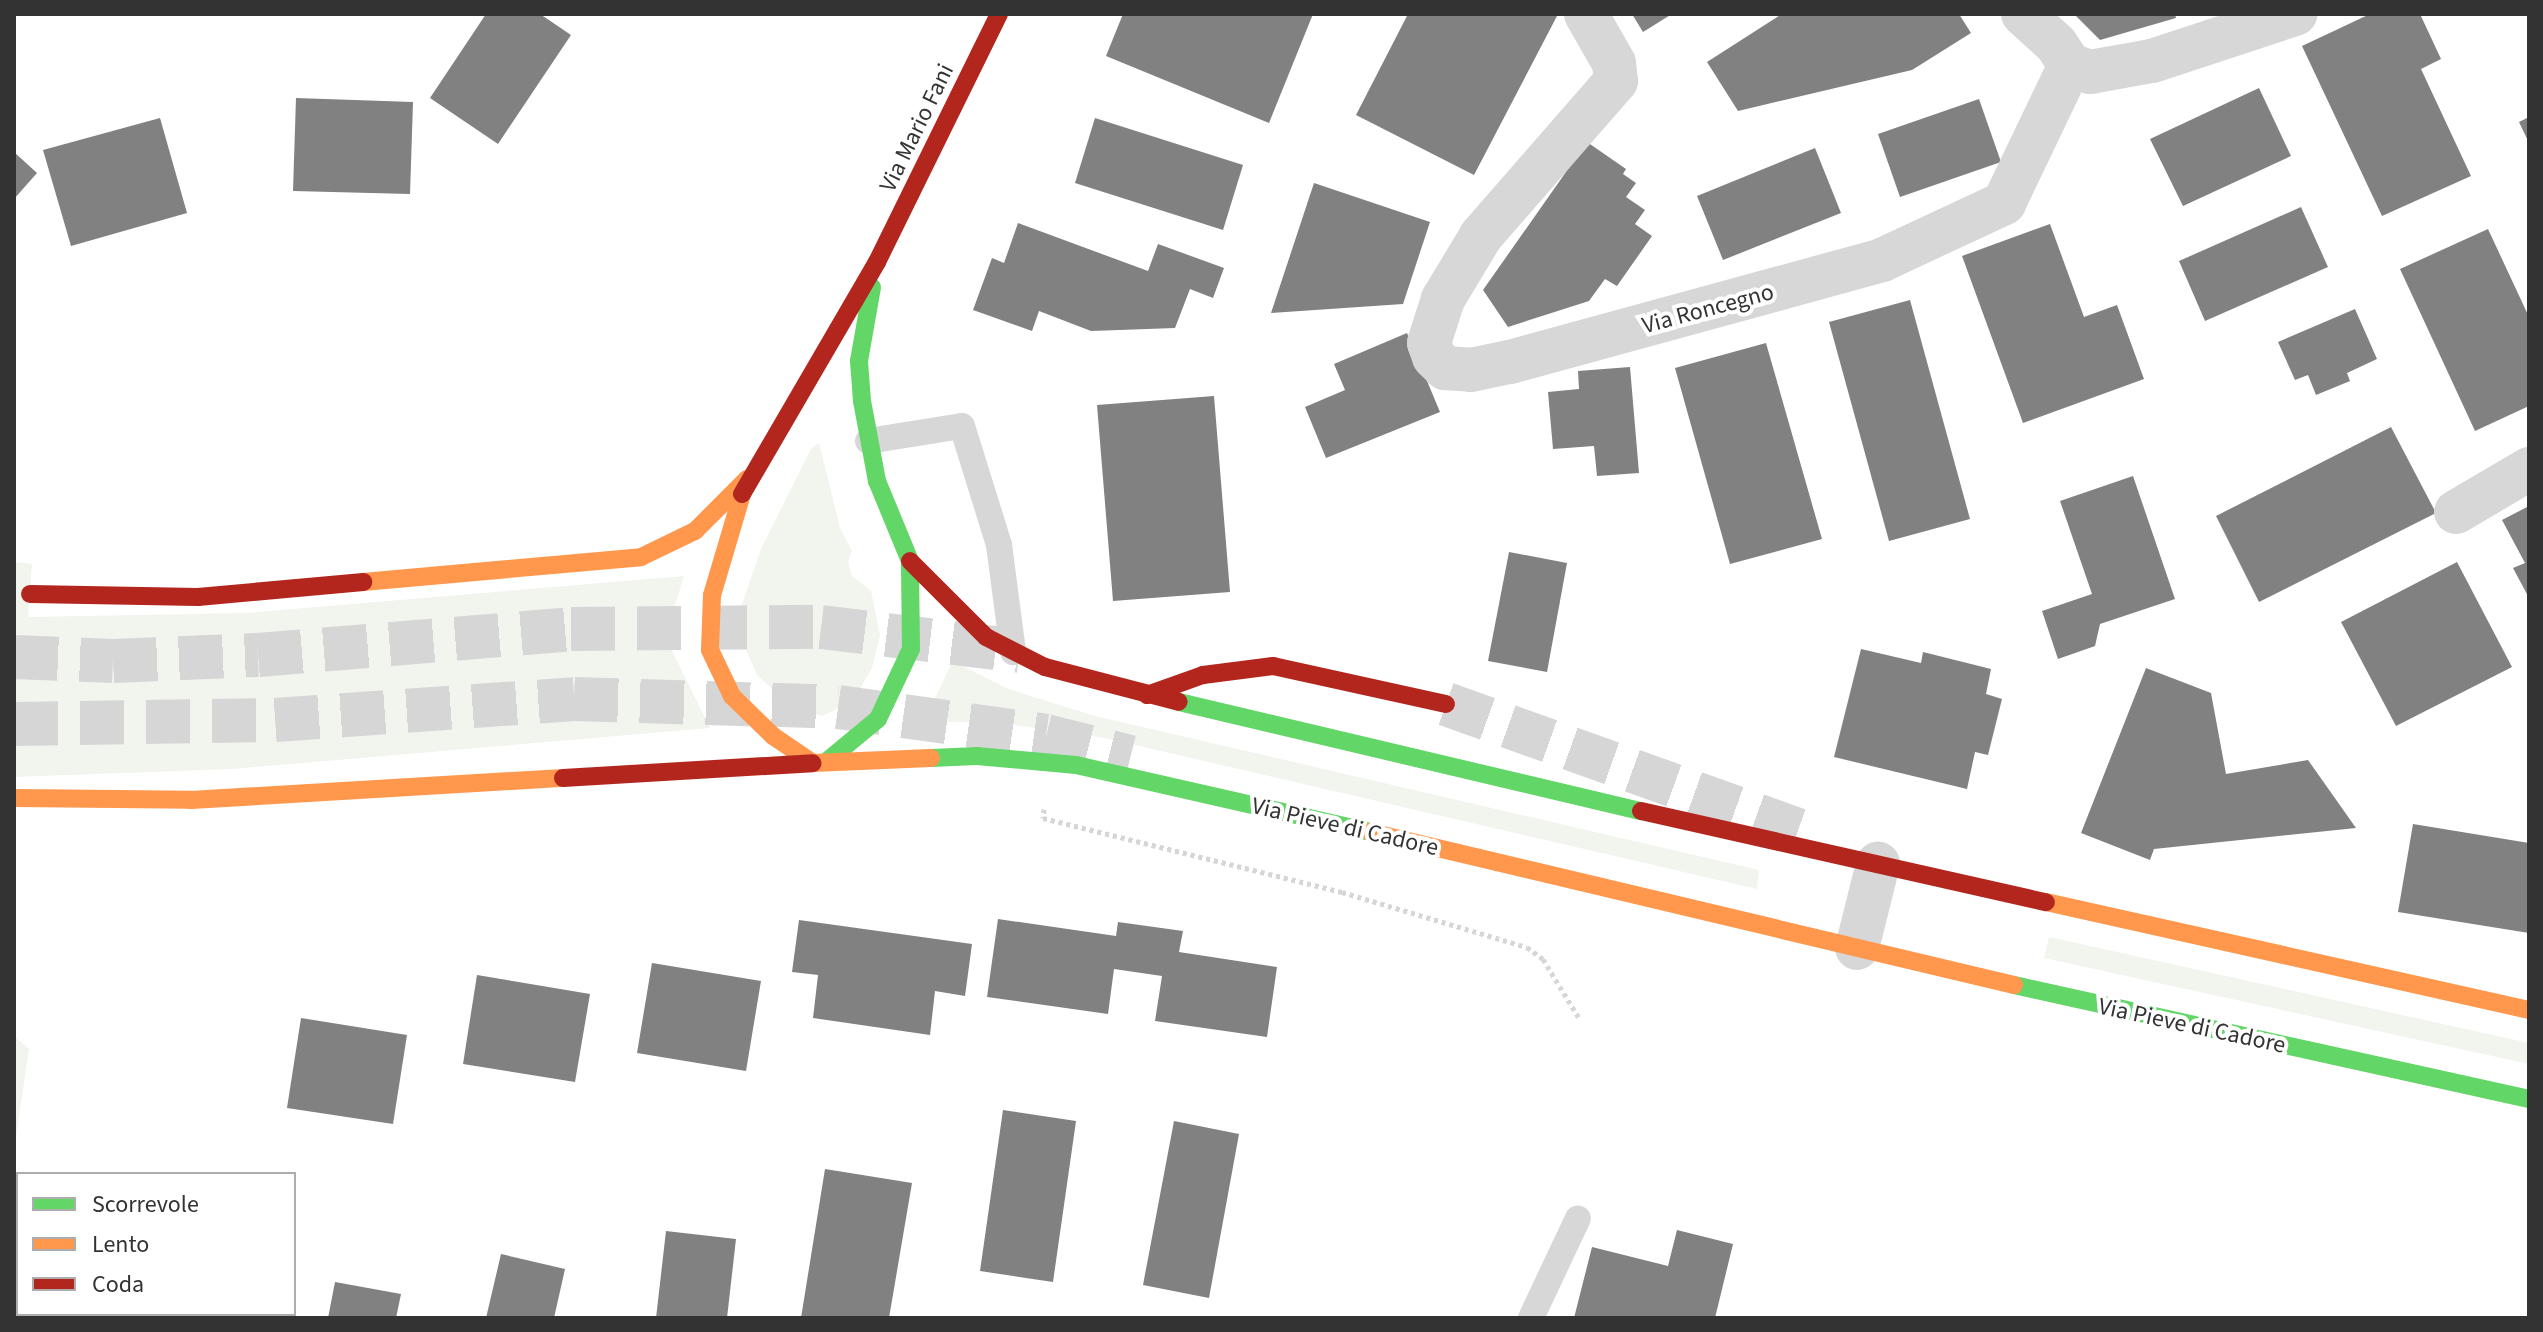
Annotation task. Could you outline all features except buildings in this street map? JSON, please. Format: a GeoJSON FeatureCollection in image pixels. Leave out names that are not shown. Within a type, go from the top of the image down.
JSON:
{"type":"FeatureCollection","features":[{"type":"Feature","properties":{"kind":"main road","name":"Via Mario Fani"},"geometry":{"type":"LineString","coordinates":[[877,262],[999,14]]}},
{"type":"Feature","properties":{"kind":"main road"},"geometry":{"type":"LineString","coordinates":[[877,262],[859,361],[868,441],[877,481],[910,561],[913,629],[904,672],[868,731],[820,762],[742,708],[722,681],[710,650],[712,595],[747,479],[877,262]]}},
{"type":"Feature","properties":{"kind":"main road"},"geometry":{"type":"LineString","coordinates":[[788,409],[831,404],[855,419],[868,441]]}},
{"type":"Feature","properties":{"kind":"main road"},"geometry":{"type":"LineString","coordinates":[[30,594],[212,596],[641,557],[695,531],[747,479]]}},
{"type":"Feature","properties":{"kind":"main road"},"geometry":{"type":"LineString","coordinates":[[910,561],[964,619],[1013,652],[1045,667],[1386,754],[2529,1010]]}},
{"type":"Feature","properties":{"kind":"main road"},"geometry":{"type":"LineString","coordinates":[[1147,695],[1203,675],[1273,666],[1446,704]]}},
{"type":"Feature","properties":{"kind":"main road","name":"Via Pieve di Cadore"},"geometry":{"type":"LineString","coordinates":[[14,798],[191,800],[925,756],[1051,760],[2101,1007],[2529,1099]]}},
{"type":"Feature","properties":{"kind":"street","name":"Via Roncegno"},"geometry":{"type":"LineString","coordinates":[[1586,14],[1614,63],[1616,81],[1481,236],[1443,299],[1429,343],[1436,361],[1449,369],[1510,362],[1882,260],[1993,212],[2012,191],[2070,65]]}},
{"type":"Feature","properties":{"kind":"street"},"geometry":{"type":"LineString","coordinates":[[2023,14],[2056,44],[2070,65],[2090,72],[2152,61],[2295,14]]}},
{"type":"Feature","properties":{"kind":"street"},"geometry":{"type":"LineString","coordinates":[[2456,512],[2529,469]]}},
{"type":"Feature","properties":{"kind":"street"},"geometry":{"type":"LineString","coordinates":[[1857,948],[1878,864]]}},
{"type":"Feature","properties":{"kind":"lane"},"geometry":{"type":"LineString","coordinates":[[868,441],[962,426],[999,545],[1013,652]]}},
{"type":"Feature","properties":{"kind":"lane"},"geometry":{"type":"LineString","coordinates":[[1531,1318],[1578,1218]]}},
{"type":"Feature","properties":{"kind":"path"},"geometry":{"type":"LineString","coordinates":[[1044,798],[1043,818],[1327,888],[1527,947],[1554,973],[1579,1018]]}},
{"type":"Feature","properties":{"kind":"shaded area"},"geometry":{"type":"Polygon","coordinates":[[[819,443],[840,528],[852,551],[848,562],[852,576],[871,591],[880,635],[872,668],[860,689],[843,706],[822,716],[792,707],[757,675],[743,643],[740,610],[761,549],[811,449],[819,443]]]}},
{"type":"Feature","properties":{"kind":"shaded area"},"geometry":{"type":"Polygon","coordinates":[[[14,562],[32,564],[28,617],[246,613],[684,576],[672,615],[672,651],[710,728],[232,769],[14,777],[14,562]]]}},
{"type":"Feature","properties":{"kind":"shaded area"},"geometry":{"type":"Polygon","coordinates":[[[953,661],[1008,689],[1095,716],[1759,870],[1757,889],[1105,738],[994,722],[930,722],[926,716],[953,661]]]}},
{"type":"Feature","properties":{"kind":"shaded area"},"geometry":{"type":"Polygon","coordinates":[[[2049,937],[2529,1043],[2529,1064],[2044,958],[2049,937]]]}},
{"type":"Feature","properties":{"kind":"shaded area"},"geometry":{"type":"Polygon","coordinates":[[[14,1036],[29,1049],[14,1149],[14,1036]]]}},
{"type":"Feature","properties":{"kind":"tunnel"},"geometry":{"type":"LineString","coordinates":[[14,657],[113,661],[258,655],[571,629],[821,627],[1020,651]]}},
{"type":"Feature","properties":{"kind":"tunnel"},"geometry":{"type":"LineString","coordinates":[[14,724],[275,720],[574,699],[838,707],[1046,736],[1130,757]]}},
{"type":"Feature","properties":{"kind":"tunnel"},"geometry":{"type":"LineString","coordinates":[[1446,704],[1812,835]]}},
{"type":"Feature","properties":{"kind":"traffic: fast"},"geometry":{"type":"LineString","coordinates":[[826,762],[878,719],[911,649],[910,561],[877,481],[862,401],[859,361],[872,287]]}},
{"type":"Feature","properties":{"kind":"traffic: fast"},"geometry":{"type":"LineString","coordinates":[[1179,702],[1641,811]]}},
{"type":"Feature","properties":{"kind":"traffic: fast"},"geometry":{"type":"LineString","coordinates":[[931,758],[977,756],[1076,765],[1370,832]]}},
{"type":"Feature","properties":{"kind":"traffic: fast"},"geometry":{"type":"LineString","coordinates":[[2014,985],[2529,1099]]}},
{"type":"Feature","properties":{"kind":"traffic: slow"},"geometry":{"type":"LineString","coordinates":[[363,582],[641,557],[695,531],[747,479]]}},
{"type":"Feature","properties":{"kind":"traffic: slow"},"geometry":{"type":"LineString","coordinates":[[742,494],[712,595],[710,650],[732,696],[773,736],[813,763],[931,758]]}},
{"type":"Feature","properties":{"kind":"traffic: slow"},"geometry":{"type":"LineString","coordinates":[[14,798],[191,800],[563,778]]}},
{"type":"Feature","properties":{"kind":"traffic: slow"},"geometry":{"type":"LineString","coordinates":[[1370,832],[2014,985]]}},
{"type":"Feature","properties":{"kind":"traffic: slow"},"geometry":{"type":"LineString","coordinates":[[2046,902],[2529,1010]]}},
{"type":"Feature","properties":{"kind":"traffic: jam"},"geometry":{"type":"LineString","coordinates":[[742,494],[877,262],[999,14]]}},
{"type":"Feature","properties":{"kind":"traffic: jam"},"geometry":{"type":"LineString","coordinates":[[910,561],[986,637],[1045,667],[1179,702]]}},
{"type":"Feature","properties":{"kind":"traffic: jam"},"geometry":{"type":"LineString","coordinates":[[30,594],[198,597],[363,582]]}},
{"type":"Feature","properties":{"kind":"traffic: jam"},"geometry":{"type":"LineString","coordinates":[[1147,695],[1203,675],[1273,666],[1446,704]]}},
{"type":"Feature","properties":{"kind":"traffic: jam"},"geometry":{"type":"LineString","coordinates":[[563,778],[813,763]]}},
{"type":"Feature","properties":{"kind":"traffic: jam"},"geometry":{"type":"LineString","coordinates":[[1641,811],[2046,902]]}}]}
